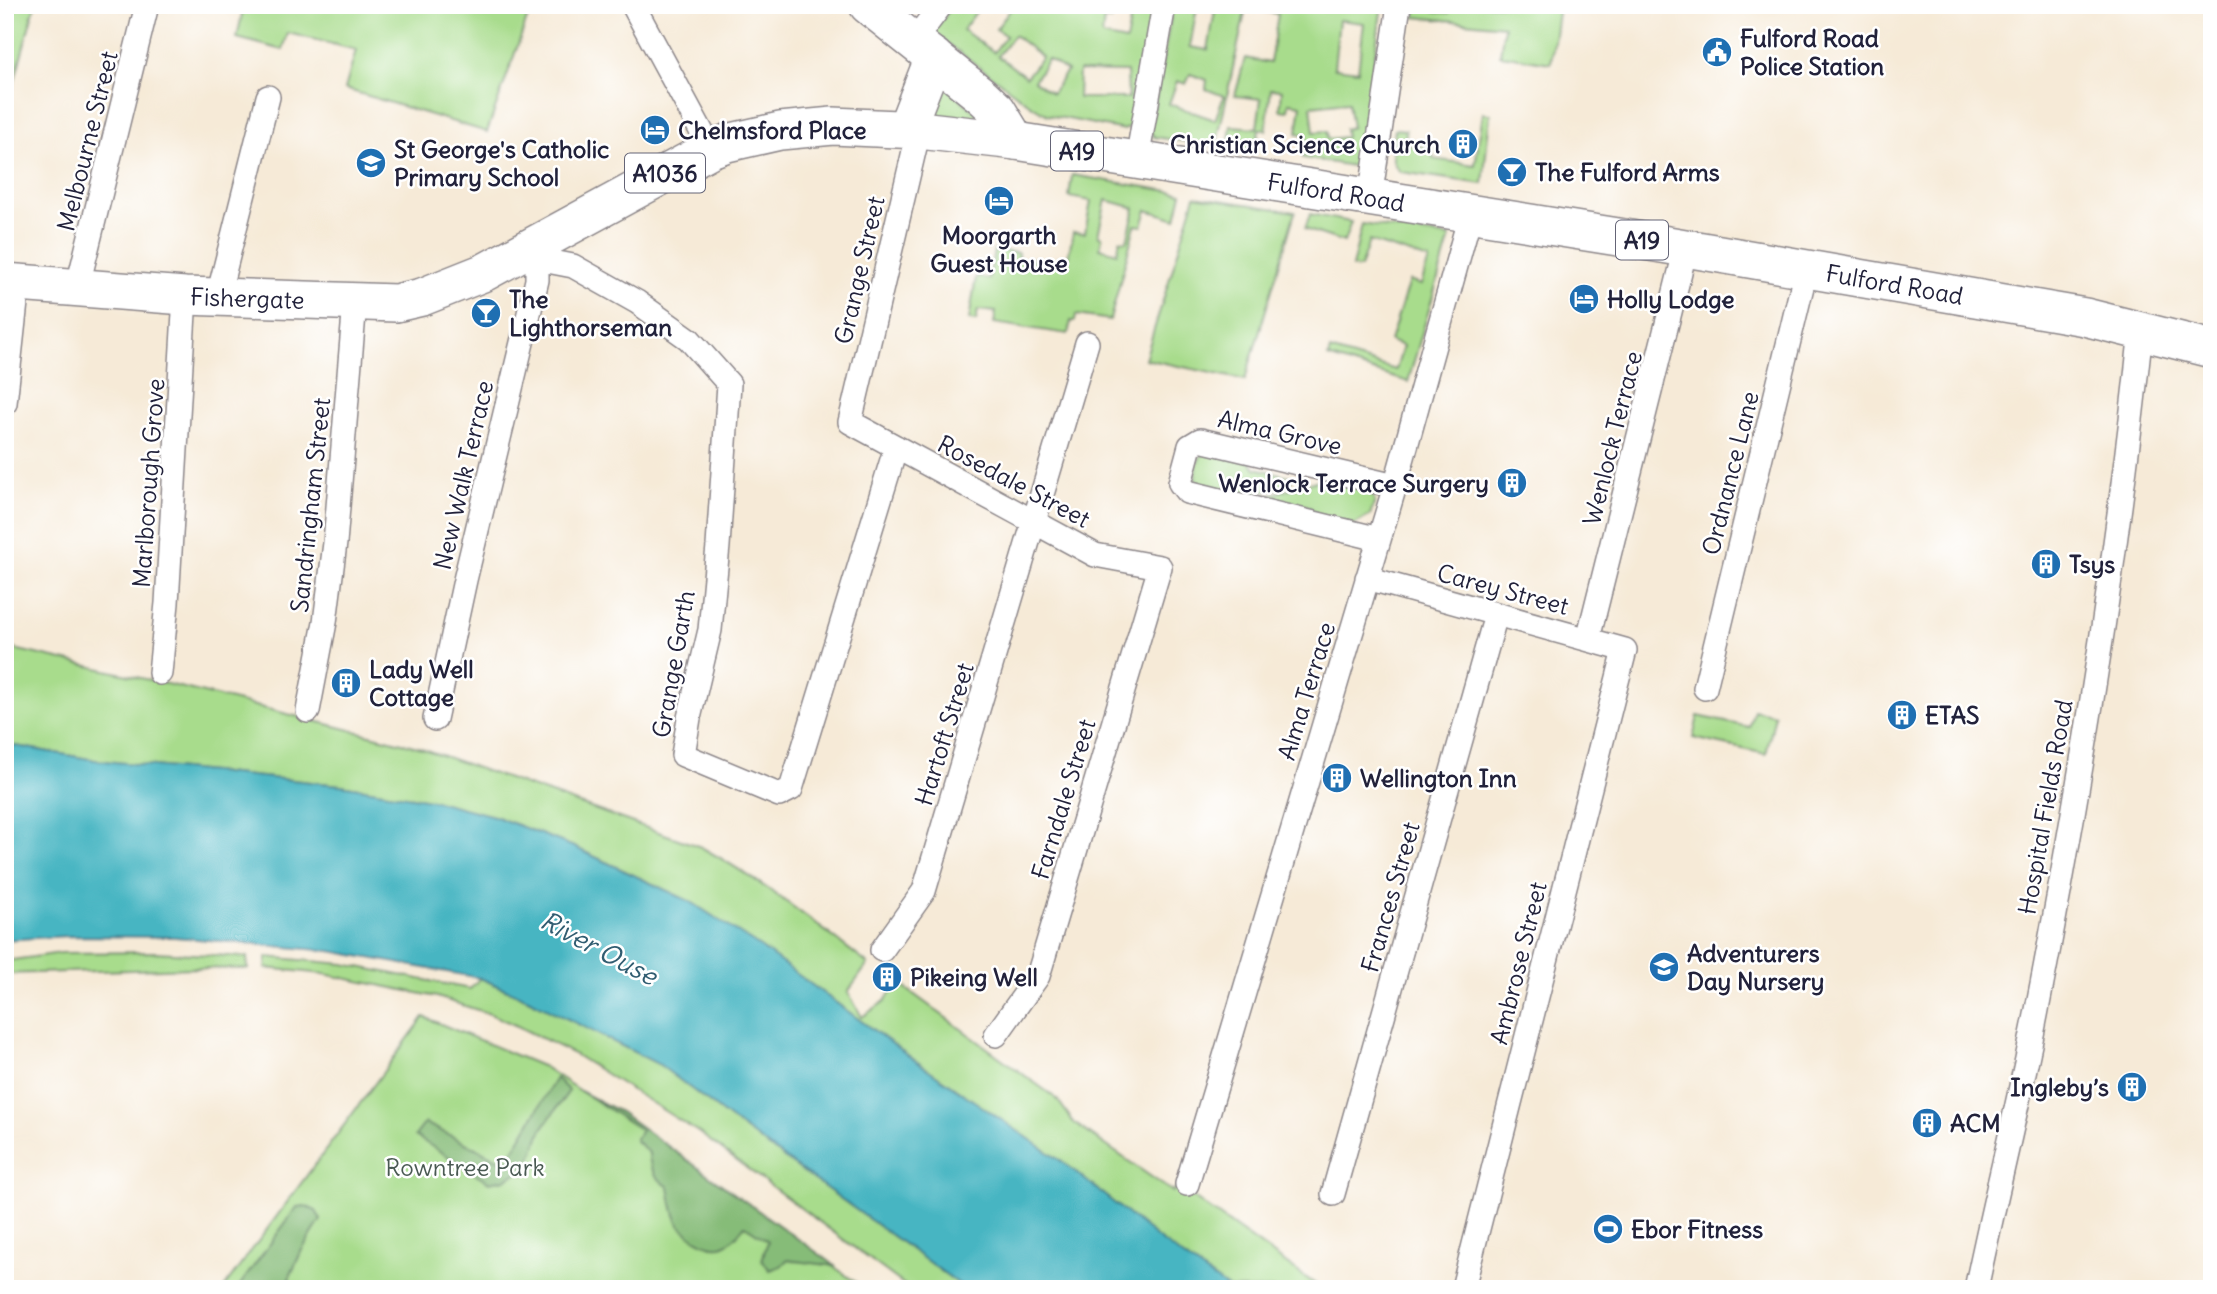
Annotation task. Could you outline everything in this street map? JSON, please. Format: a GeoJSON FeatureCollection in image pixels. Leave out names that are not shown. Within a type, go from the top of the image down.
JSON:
{"type":"FeatureCollection","features":[{"type":"Feature","properties":{"kind":"main road","name":"A19"},"geometry":{"type":"LineString","coordinates":[[868,5],[997,110],[1016,141]]}},
{"type":"Feature","properties":{"kind":"main road"},"geometry":{"type":"LineString","coordinates":[[913,129],[924,49]]}},
{"type":"Feature","properties":{"kind":"main road","name":"Fulford Road"},"geometry":{"type":"LineString","coordinates":[[485,272],[537,251],[711,149],[727,143],[780,131],[833,126],[913,129],[1016,141],[1686,248],[2085,317],[2212,349]]}},
{"type":"Feature","properties":{"kind":"main road","name":"Fishergate"},"geometry":{"type":"LineString","coordinates":[[10,283],[201,296],[396,303],[422,298],[485,272]]}},
{"type":"Feature","properties":{"kind":"street","name":"Melbourne Street"},"geometry":{"type":"LineString","coordinates":[[77,289],[147,5]]}},
{"type":"Feature","properties":{"kind":"street"},"geometry":{"type":"LineString","coordinates":[[633,5],[711,149]]}},
{"type":"Feature","properties":{"kind":"street"},"geometry":{"type":"LineString","coordinates":[[924,49],[942,5]]}},
{"type":"Feature","properties":{"kind":"street"},"geometry":{"type":"LineString","coordinates":[[1137,160],[1164,5]]}},
{"type":"Feature","properties":{"kind":"street"},"geometry":{"type":"LineString","coordinates":[[1370,198],[1399,5]]}},
{"type":"Feature","properties":{"kind":"street","name":"Marlborough Grove"},"geometry":{"type":"LineString","coordinates":[[160,673],[201,296],[268,97]]}},
{"type":"Feature","properties":{"kind":"street","name":"Grange Street"},"geometry":{"type":"LineString","coordinates":[[850,422],[913,129]]}},
{"type":"Feature","properties":{"kind":"street","name":"Alma Terrace"},"geometry":{"type":"LineString","coordinates":[[1187,1184],[1395,486],[1471,212]]}},
{"type":"Feature","properties":{"kind":"street","name":"Wenlock Terrace"},"geometry":{"type":"LineString","coordinates":[[1588,639],[1686,248]]}},
{"type":"Feature","properties":{"kind":"street","name":"Grange Garth"},"geometry":{"type":"LineString","coordinates":[[537,251],[573,266],[637,302],[689,339],[729,384],[710,630],[683,755],[779,795],[791,789],[896,447]]}},
{"type":"Feature","properties":{"kind":"street","name":"New Walk Terrace"},"geometry":{"type":"LineString","coordinates":[[435,719],[465,580],[537,280],[537,251]]}},
{"type":"Feature","properties":{"kind":"street","name":"Ordnance Lane"},"geometry":{"type":"LineString","coordinates":[[1705,688],[1806,270]]}},
{"type":"Feature","properties":{"kind":"street"},"geometry":{"type":"LineString","coordinates":[[5,403],[10,283]]}},
{"type":"Feature","properties":{"kind":"street","name":"Sandringham Street"},"geometry":{"type":"LineString","coordinates":[[308,711],[325,622],[335,543],[355,302]]}},
{"type":"Feature","properties":{"kind":"street","name":"Hospital Fields Road"},"geometry":{"type":"LineString","coordinates":[[1976,1289],[2035,1016],[2065,853],[2099,648],[2141,330]]}},
{"type":"Feature","properties":{"kind":"street","name":"Hartoft Street"},"geometry":{"type":"LineString","coordinates":[[882,950],[925,891],[1087,344]]}},
{"type":"Feature","properties":{"kind":"street","name":"Rosedale Street"},"geometry":{"type":"LineString","coordinates":[[850,422],[1095,555],[1160,568]]}},
{"type":"Feature","properties":{"kind":"street","name":"Alma Grove"},"geometry":{"type":"LineString","coordinates":[[1379,539],[1187,492],[1180,483],[1190,446],[1200,440],[1395,486]]}},
{"type":"Feature","properties":{"kind":"street","name":"Farndale Street"},"geometry":{"type":"LineString","coordinates":[[996,1035],[1038,976],[1160,568]]}},
{"type":"Feature","properties":{"kind":"street","name":"Carey Street"},"geometry":{"type":"LineString","coordinates":[[1367,578],[1625,650]]}},
{"type":"Feature","properties":{"kind":"street","name":"Frances Street"},"geometry":{"type":"LineString","coordinates":[[1333,1194],[1496,615]]}},
{"type":"Feature","properties":{"kind":"street","name":"Ambrose Street"},"geometry":{"type":"LineString","coordinates":[[1461,1289],[1468,1271],[1625,650]]}},
{"type":"Feature","properties":{"kind":"green space"},"geometry":{"type":"Polygon","coordinates":[[[5,5],[35,5],[5,116],[5,5]]]}},
{"type":"Feature","properties":{"kind":"green space"},"geometry":{"type":"Polygon","coordinates":[[[244,5],[532,5],[487,132],[345,89],[356,50],[288,33],[283,50],[237,38],[244,5]]]}},
{"type":"Feature","properties":{"kind":"green space"},"geometry":{"type":"Polygon","coordinates":[[[953,5],[981,5],[963,30],[994,52],[1006,36],[996,29],[1014,5],[1114,5],[1111,20],[1104,19],[1102,36],[1126,41],[1133,7],[1125,5],[1155,5],[1134,125],[1124,130],[1048,115],[1032,106],[934,31],[953,5]],[[1014,35],[998,56],[1026,77],[1042,57],[1014,35]],[[1048,59],[1034,81],[1052,93],[1067,71],[1048,59]],[[1079,71],[1078,98],[1128,98],[1127,72],[1079,71]]]}},
{"type":"Feature","properties":{"kind":"green space"},"geometry":{"type":"Polygon","coordinates":[[[1173,5],[1382,5],[1359,167],[1303,158],[1306,135],[1297,133],[1301,105],[1289,103],[1288,111],[1280,110],[1282,90],[1271,89],[1266,130],[1259,129],[1256,152],[1228,148],[1231,126],[1257,128],[1261,99],[1235,96],[1245,58],[1270,63],[1278,14],[1246,8],[1216,146],[1154,137],[1150,130],[1173,5]],[[1197,7],[1190,47],[1208,50],[1215,10],[1197,7]],[[1339,20],[1334,68],[1358,71],[1364,23],[1339,20]],[[1190,74],[1186,84],[1177,81],[1169,104],[1215,120],[1224,96],[1206,89],[1207,80],[1190,74]],[[1348,102],[1311,106],[1314,132],[1327,131],[1328,139],[1346,137],[1345,129],[1352,127],[1348,102]]]}},
{"type":"Feature","properties":{"kind":"green space"},"geometry":{"type":"Polygon","coordinates":[[[1417,5],[1433,5],[1433,11],[1449,13],[1451,5],[1559,5],[1551,63],[1500,55],[1504,26],[1415,17],[1417,5]]]}},
{"type":"Feature","properties":{"kind":"green space"},"geometry":{"type":"Polygon","coordinates":[[[935,76],[983,119],[924,114],[935,76]]]}},
{"type":"Feature","properties":{"kind":"green space"},"geometry":{"type":"Polygon","coordinates":[[[1483,113],[1490,114],[1483,184],[1401,172],[1394,163],[1392,152],[1395,129],[1406,130],[1405,145],[1433,148],[1433,159],[1475,165],[1483,113]]]}},
{"type":"Feature","properties":{"kind":"green space"},"geometry":{"type":"Polygon","coordinates":[[[1072,175],[1182,193],[1176,219],[1147,210],[1142,226],[1135,225],[1110,320],[1076,315],[1075,321],[1071,321],[1068,334],[994,323],[996,312],[978,310],[976,321],[969,320],[976,277],[989,279],[994,250],[1018,253],[1018,259],[1032,261],[1033,258],[1056,262],[1058,257],[1068,258],[1073,232],[1085,233],[1091,201],[1069,197],[1072,175]],[[1106,200],[1098,235],[1102,237],[1100,248],[1117,253],[1120,240],[1127,241],[1135,208],[1106,200]]]}},
{"type":"Feature","properties":{"kind":"green space"},"geometry":{"type":"Polygon","coordinates":[[[1195,196],[1295,212],[1245,380],[1145,359],[1195,196]]]}},
{"type":"Feature","properties":{"kind":"green space"},"geometry":{"type":"Polygon","coordinates":[[[1310,214],[1351,222],[1344,242],[1305,229],[1310,214]]]}},
{"type":"Feature","properties":{"kind":"green space"},"geometry":{"type":"Polygon","coordinates":[[[1362,224],[1450,237],[1408,382],[1328,357],[1330,350],[1396,370],[1403,346],[1390,341],[1409,281],[1421,285],[1429,260],[1369,241],[1360,268],[1352,267],[1362,224]]]}},
{"type":"Feature","properties":{"kind":"green space"},"geometry":{"type":"Polygon","coordinates":[[[1205,451],[1245,456],[1256,468],[1292,477],[1290,485],[1239,498],[1196,483],[1197,466],[1205,451]]]}},
{"type":"Feature","properties":{"kind":"green space"},"geometry":{"type":"Polygon","coordinates":[[[1329,477],[1368,487],[1375,501],[1370,515],[1354,525],[1321,517],[1308,506],[1266,496],[1329,477]]]}},
{"type":"Feature","properties":{"kind":"green space"},"geometry":{"type":"Polygon","coordinates":[[[10,648],[180,687],[418,747],[701,847],[766,887],[868,964],[848,992],[862,1017],[885,1001],[897,982],[1057,1099],[1074,1123],[1173,1192],[1178,1187],[1184,1191],[1322,1289],[1229,1289],[1161,1241],[1067,1165],[913,1059],[760,947],[691,902],[574,847],[494,816],[436,801],[341,785],[95,760],[5,744],[10,648]]]}},
{"type":"Feature","properties":{"kind":"green space"},"geometry":{"type":"Polygon","coordinates":[[[1754,710],[1775,715],[1766,754],[1693,738],[1698,716],[1749,727],[1754,710]]]}},
{"type":"Feature","properties":{"kind":"green space"},"geometry":{"type":"Polygon","coordinates":[[[155,952],[247,957],[248,969],[194,968],[5,974],[5,961],[61,953],[155,952]]]}},
{"type":"Feature","properties":{"kind":"green space"},"geometry":{"type":"Polygon","coordinates":[[[267,957],[344,964],[470,989],[480,978],[528,999],[660,1065],[966,1289],[910,1289],[698,1132],[574,1054],[515,1025],[437,997],[324,974],[266,968],[267,957]]]}},
{"type":"Feature","properties":{"kind":"green space","name":"Rowntree Park"},"geometry":{"type":"Polygon","coordinates":[[[424,1017],[544,1067],[580,1091],[620,1112],[865,1289],[223,1289],[424,1017]]]}},
{"type":"Feature","properties":{"kind":"green space"},"geometry":{"type":"Polygon","coordinates":[[[556,1078],[569,1091],[542,1129],[531,1158],[521,1171],[506,1179],[489,1182],[415,1136],[425,1123],[506,1163],[556,1078]]]}},
{"type":"Feature","properties":{"kind":"green space"},"geometry":{"type":"Polygon","coordinates":[[[580,1091],[620,1112],[836,1266],[787,1260],[781,1266],[770,1270],[762,1260],[768,1241],[745,1226],[730,1242],[718,1246],[704,1243],[691,1235],[677,1220],[669,1187],[660,1181],[652,1169],[649,1153],[635,1140],[641,1130],[580,1091]]]}},
{"type":"Feature","properties":{"kind":"green space"},"geometry":{"type":"Polygon","coordinates":[[[305,1206],[316,1211],[321,1220],[302,1250],[289,1279],[296,1289],[237,1289],[297,1207],[305,1206]]]}},
{"type":"Feature","properties":{"kind":"water","name":"River Ouse"},"geometry":{"type":"Polygon","coordinates":[[[5,744],[95,760],[341,785],[436,801],[494,816],[574,847],[691,902],[760,947],[913,1059],[1067,1165],[1161,1241],[1229,1289],[966,1289],[660,1065],[480,978],[330,951],[175,937],[68,936],[5,940],[5,744]]]}},
{"type":"Feature","properties":{"kind":"place","name":"Fulford Road Police Station"},"geometry":{"type":"Point","coordinates":[1717,52]}},
{"type":"Feature","properties":{"kind":"place","name":"Chelmsford Place"},"geometry":{"type":"Point","coordinates":[655,130]}},
{"type":"Feature","properties":{"kind":"place","name":"Christian Science Church"},"geometry":{"type":"Point","coordinates":[1463,144]}},
{"type":"Feature","properties":{"kind":"place","name":"St George's Catholic Primary School"},"geometry":{"type":"Point","coordinates":[371,163]}},
{"type":"Feature","properties":{"kind":"place","name":"The Fulford Arms"},"geometry":{"type":"Point","coordinates":[1512,172]}},
{"type":"Feature","properties":{"kind":"place","name":"Moorgarth Guest House"},"geometry":{"type":"Point","coordinates":[999,201]}},
{"type":"Feature","properties":{"kind":"place","name":"Holly Lodge"},"geometry":{"type":"Point","coordinates":[1584,299]}},
{"type":"Feature","properties":{"kind":"place","name":"The Lighthorseman"},"geometry":{"type":"Point","coordinates":[486,313]}},
{"type":"Feature","properties":{"kind":"place","name":"Wenlock Terrace Surgery"},"geometry":{"type":"Point","coordinates":[1512,483]}},
{"type":"Feature","properties":{"kind":"place","name":"Tsys"},"geometry":{"type":"Point","coordinates":[2046,564]}},
{"type":"Feature","properties":{"kind":"place","name":"Lady Well Cottage"},"geometry":{"type":"Point","coordinates":[346,683]}},
{"type":"Feature","properties":{"kind":"place","name":"ETAS"},"geometry":{"type":"Point","coordinates":[1902,715]}},
{"type":"Feature","properties":{"kind":"place","name":"Wellington Inn"},"geometry":{"type":"Point","coordinates":[1337,778]}},
{"type":"Feature","properties":{"kind":"place","name":"Adventurers Day Nursery"},"geometry":{"type":"Point","coordinates":[1664,967]}},
{"type":"Feature","properties":{"kind":"place","name":"Pikeing Well"},"geometry":{"type":"Point","coordinates":[887,977]}},
{"type":"Feature","properties":{"kind":"place","name":"Ingleby’s"},"geometry":{"type":"Point","coordinates":[2132,1087]}},
{"type":"Feature","properties":{"kind":"place","name":"ACM"},"geometry":{"type":"Point","coordinates":[1927,1123]}},
{"type":"Feature","properties":{"kind":"place","name":"Ebor Fitness"},"geometry":{"type":"Point","coordinates":[1608,1229]}}]}
